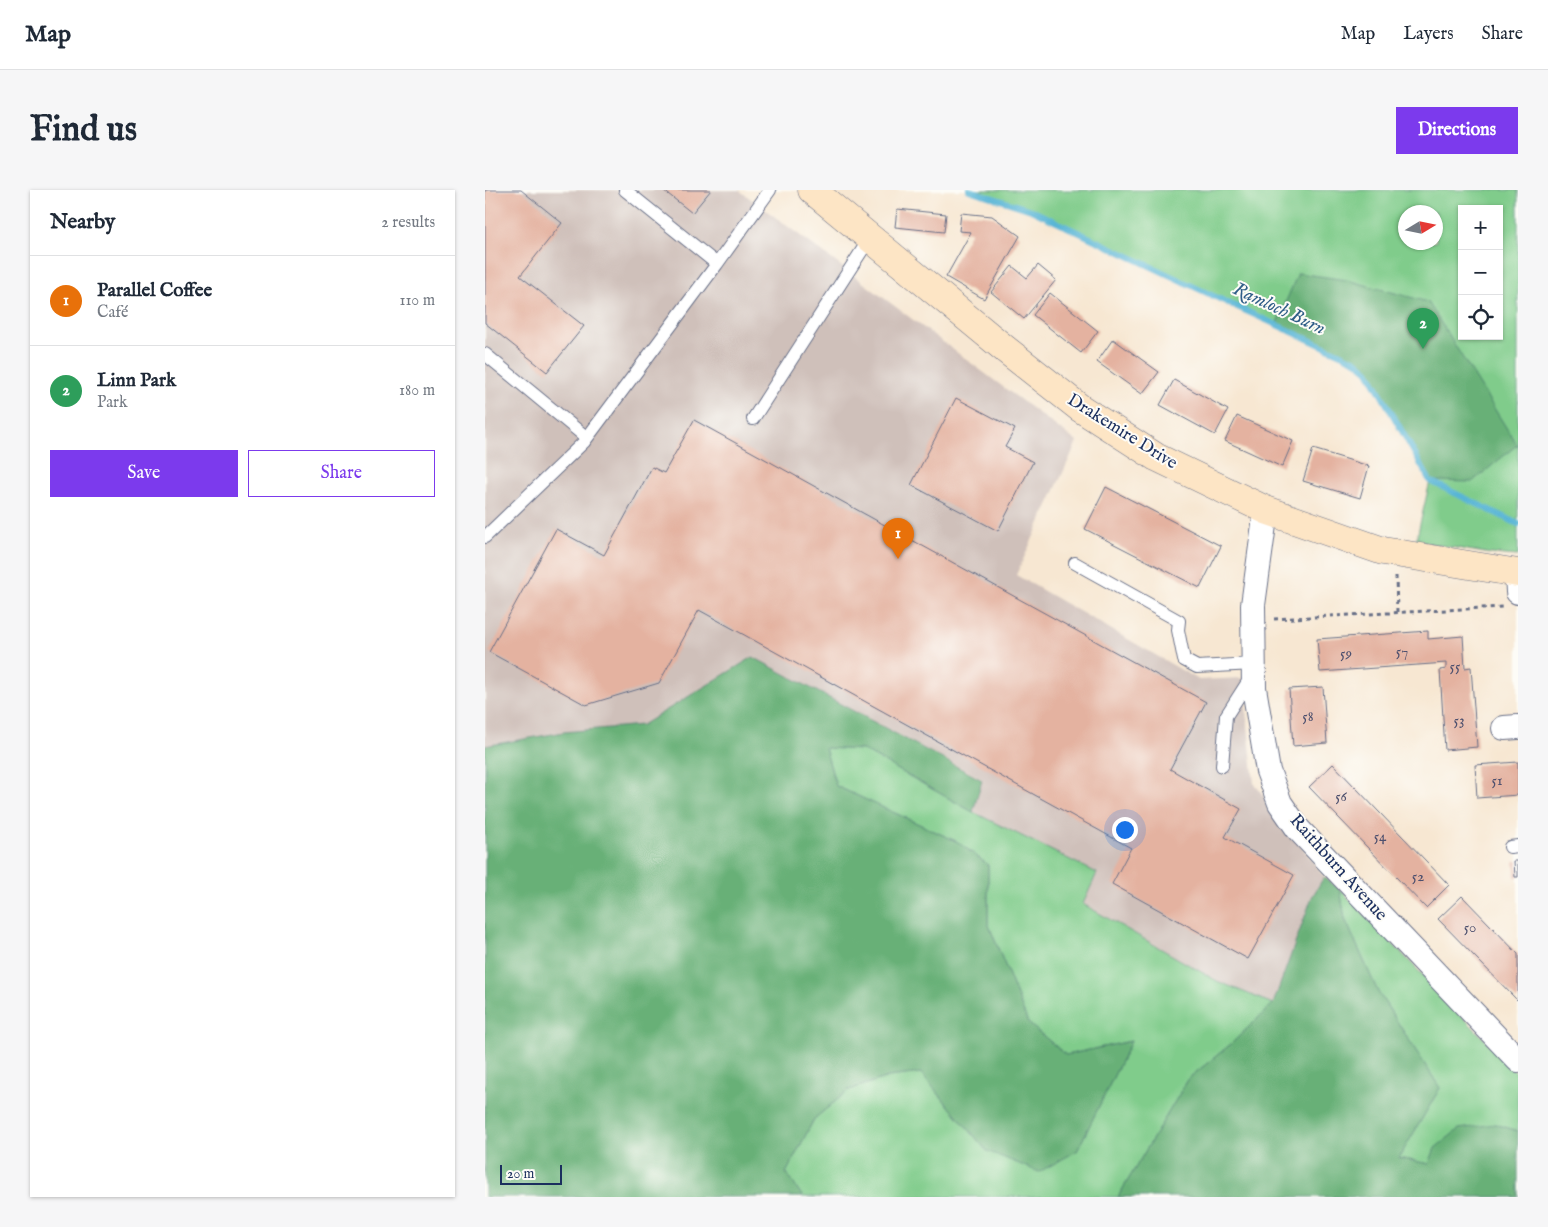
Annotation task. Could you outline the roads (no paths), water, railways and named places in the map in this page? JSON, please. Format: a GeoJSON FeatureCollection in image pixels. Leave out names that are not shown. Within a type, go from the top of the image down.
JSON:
{"type":"FeatureCollection","features":[{"type":"Feature","properties":{"kind":"street","name":"Drakemire Drive"},"geometry":{"type":"LineString","coordinates":[[812,190],[1005,349],[1080,408],[1156,457],[1266,510],[1383,551],[1515,586]]}},
{"type":"Feature","properties":{"kind":"street","name":"Raithburn Avenue"},"geometry":{"type":"LineString","coordinates":[[1266,510],[1253,605],[1254,688],[1268,771],[1280,803],[1297,829],[1518,1060]]}},
{"type":"Feature","properties":{"kind":"lane"},"geometry":{"type":"LineString","coordinates":[[625,190],[717,264]]}},
{"type":"Feature","properties":{"kind":"lane"},"geometry":{"type":"LineString","coordinates":[[485,538],[587,438],[770,190]]}},
{"type":"Feature","properties":{"kind":"lane"},"geometry":{"type":"LineString","coordinates":[[753,419],[870,238]]}},
{"type":"Feature","properties":{"kind":"lane"},"geometry":{"type":"LineString","coordinates":[[485,354],[587,438]]}},
{"type":"Feature","properties":{"kind":"lane"},"geometry":{"type":"LineString","coordinates":[[1075,564],[1179,621],[1178,630],[1184,660],[1197,667],[1254,668],[1226,716],[1222,766]]}},
{"type":"Feature","properties":{"kind":"waterway","name":"Ramloch Burn"},"geometry":{"type":"LineString","coordinates":[[969,190],[1031,210],[1356,361],[1368,371],[1430,481],[1518,524]]}},
{"type":"Feature","properties":{"kind":"place","name":"Linn Park"},"geometry":{"type":"Point","coordinates":[1423,349]}},
{"type":"Feature","properties":{"kind":"place","name":"Parallel Coffee"},"geometry":{"type":"Point","coordinates":[898,559]}}]}
